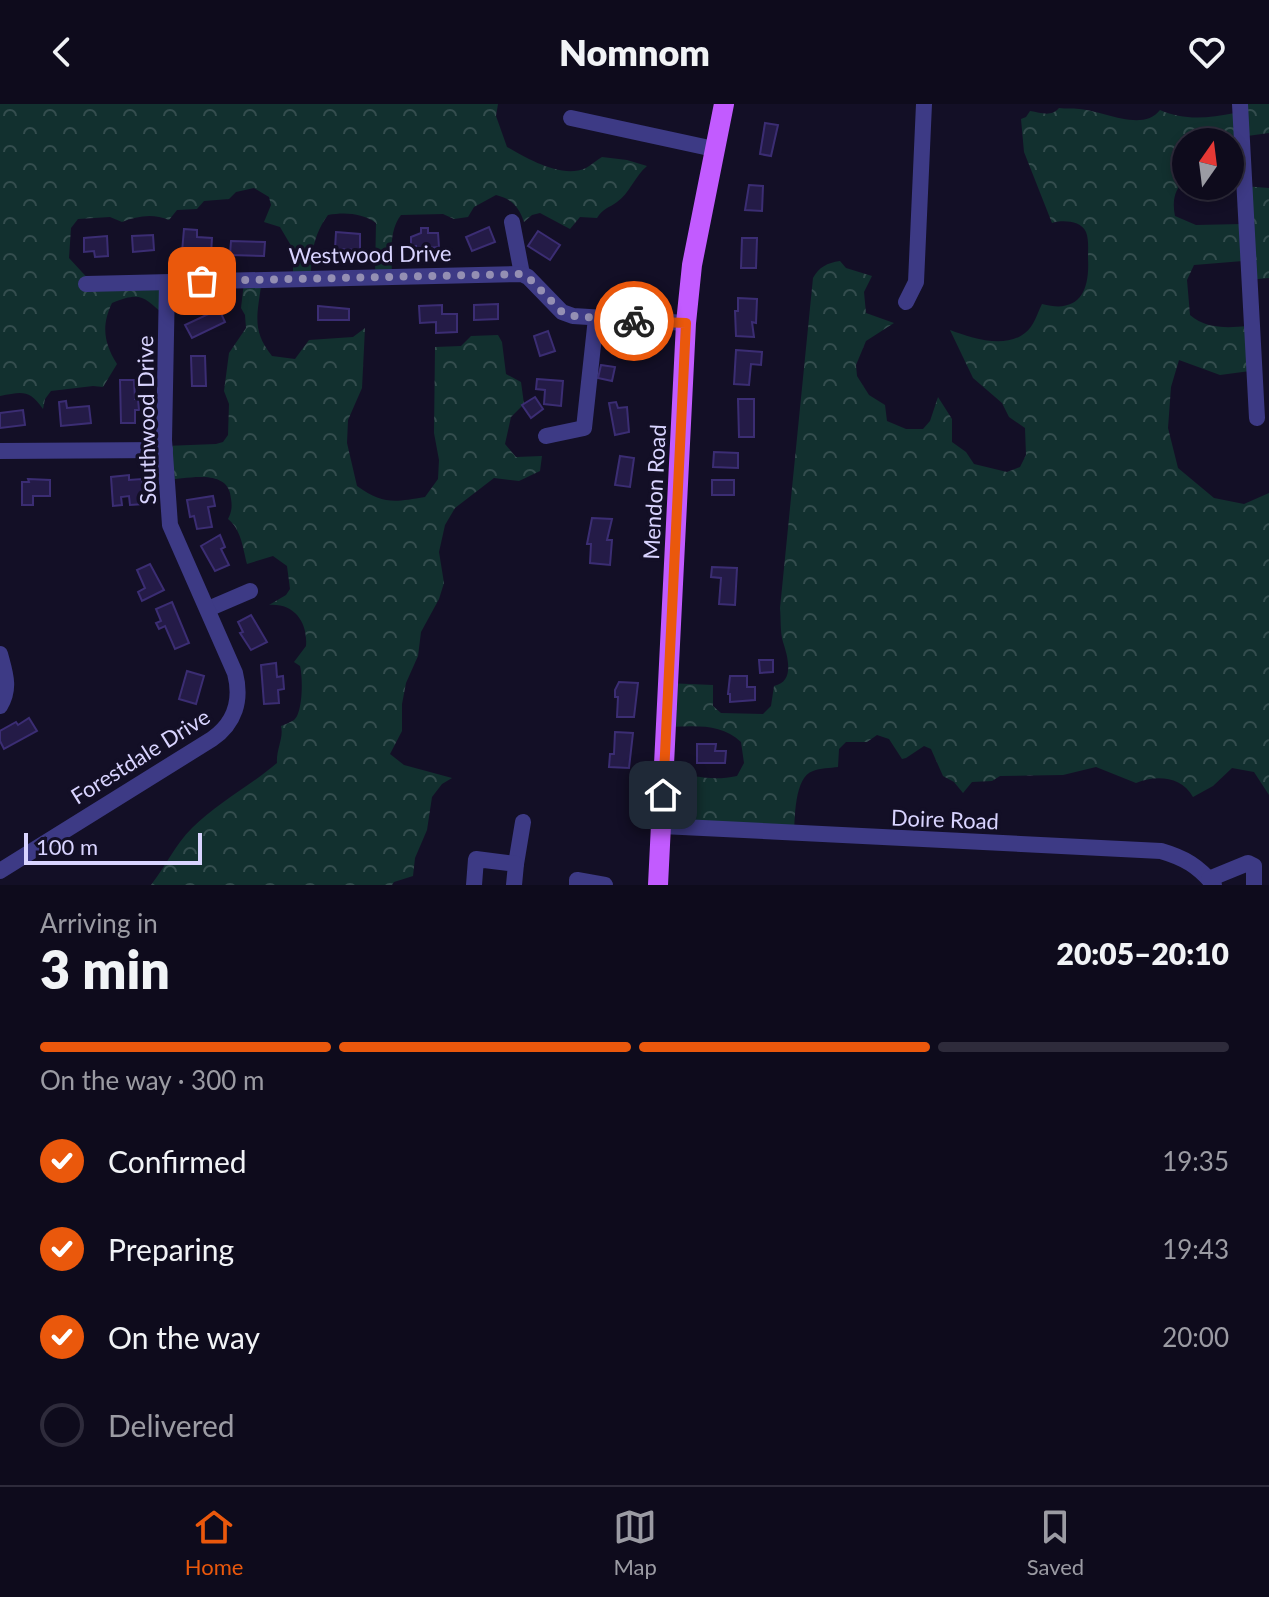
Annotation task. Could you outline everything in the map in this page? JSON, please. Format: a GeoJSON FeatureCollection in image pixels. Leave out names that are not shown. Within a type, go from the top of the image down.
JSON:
{"type":"FeatureCollection","features":[{"type":"Feature","properties":{"kind":"main road","name":"Mendon Road"},"geometry":{"type":"LineString","coordinates":[[658,885],[686,323],[692,265],[724,104]]}},
{"type":"Feature","properties":{"kind":"street"},"geometry":{"type":"LineString","coordinates":[[906,302],[916,282],[924,104]]}},
{"type":"Feature","properties":{"kind":"street"},"geometry":{"type":"LineString","coordinates":[[1240,104],[1257,418]]}},
{"type":"Feature","properties":{"kind":"street"},"geometry":{"type":"LineString","coordinates":[[571,118],[714,149]]}},
{"type":"Feature","properties":{"kind":"street"},"geometry":{"type":"LineString","coordinates":[[512,222],[522,274],[562,312],[596,318],[686,323]]}},
{"type":"Feature","properties":{"kind":"street","name":"Westwood Drive"},"geometry":{"type":"LineString","coordinates":[[86,284],[522,274]]}},
{"type":"Feature","properties":{"kind":"street","name":"Southwood Drive"},"geometry":{"type":"LineString","coordinates":[[167,283],[165,450],[170,525],[223,641]]}},
{"type":"Feature","properties":{"kind":"street"},"geometry":{"type":"LineString","coordinates":[[546,436],[584,428],[596,318]]}},
{"type":"Feature","properties":{"kind":"street"},"geometry":{"type":"LineString","coordinates":[[0,451],[165,450]]}},
{"type":"Feature","properties":{"kind":"street"},"geometry":{"type":"LineString","coordinates":[[208,609],[250,591]]}},
{"type":"Feature","properties":{"kind":"street","name":"Forestdale Drive"},"geometry":{"type":"LineString","coordinates":[[0,871],[231,724],[238,696],[235,673],[223,641]]}},
{"type":"Feature","properties":{"kind":"street"},"geometry":{"type":"LineString","coordinates":[[0,654],[8,682],[7,693],[0,706]]}},
{"type":"Feature","properties":{"kind":"street"},"geometry":{"type":"LineString","coordinates":[[514,885],[523,822]]}},
{"type":"Feature","properties":{"kind":"street","name":"Doire Road"},"geometry":{"type":"LineString","coordinates":[[662,826],[1161,851],[1185,858],[1202,869],[1212,882]]}},
{"type":"Feature","properties":{"kind":"street"},"geometry":{"type":"LineString","coordinates":[[474,885],[476,859],[516,864]]}},
{"type":"Feature","properties":{"kind":"street"},"geometry":{"type":"LineString","coordinates":[[1212,882],[1248,863],[1254,866],[1254,885]]}},
{"type":"Feature","properties":{"kind":"street"},"geometry":{"type":"LineString","coordinates":[[577,885],[577,880],[605,885]]}},
{"type":"Feature","properties":{"kind":"green space"},"geometry":{"type":"Polygon","coordinates":[[[0,104],[498,104],[496,116],[507,147],[535,162],[566,171],[586,168],[602,157],[647,166],[621,199],[597,218],[580,217],[570,229],[540,213],[524,222],[514,204],[496,195],[474,207],[468,217],[454,219],[443,214],[401,215],[392,237],[392,277],[375,277],[376,223],[359,215],[347,214],[328,215],[315,242],[311,273],[293,273],[293,249],[280,227],[264,222],[271,205],[269,197],[254,188],[236,192],[229,199],[204,201],[197,209],[177,210],[169,220],[151,216],[122,222],[110,217],[78,219],[71,228],[69,258],[93,284],[164,284],[165,316],[142,298],[130,297],[112,303],[106,319],[106,334],[117,364],[103,387],[51,391],[43,409],[29,395],[0,396],[0,104]]]}},
{"type":"Feature","properties":{"kind":"green space"},"geometry":{"type":"Polygon","coordinates":[[[1236,104],[1269,104],[1269,133],[1244,136],[1244,128],[1172,128],[1172,200],[1175,200],[1175,216],[1196,225],[1242,224],[1244,186],[1269,188],[1269,278],[1247,280],[1243,261],[1194,265],[1187,280],[1190,315],[1196,320],[1225,327],[1248,326],[1250,371],[1220,375],[1179,360],[1171,387],[1168,428],[1178,468],[1214,498],[1244,504],[1269,493],[1269,795],[1254,772],[1232,768],[1213,786],[1193,797],[1175,781],[1160,778],[1136,783],[1096,767],[1063,775],[1000,776],[992,781],[972,782],[963,793],[954,782],[943,776],[931,749],[924,746],[902,759],[889,739],[877,735],[867,742],[846,742],[839,749],[838,767],[813,771],[802,781],[794,835],[658,826],[673,771],[705,778],[729,777],[737,776],[744,763],[741,742],[725,732],[707,727],[669,727],[666,683],[713,685],[713,706],[721,713],[763,714],[771,706],[774,686],[781,684],[787,674],[780,608],[815,274],[824,266],[840,261],[846,268],[872,276],[864,292],[866,313],[894,323],[866,341],[856,365],[857,376],[869,395],[885,405],[887,421],[906,429],[923,429],[930,421],[938,397],[952,419],[952,442],[966,452],[974,464],[1007,472],[1020,467],[1026,455],[1025,428],[1009,417],[1002,403],[973,378],[950,330],[988,340],[1017,338],[1031,327],[1042,304],[1065,306],[1080,298],[1088,270],[1088,241],[1083,228],[1065,221],[1052,223],[1024,152],[1021,119],[1030,111],[1049,113],[1059,108],[1088,110],[1133,120],[1153,117],[1160,110],[1188,117],[1235,113],[1236,104]]]}},
{"type":"Feature","properties":{"kind":"green space"},"geometry":{"type":"Polygon","coordinates":[[[244,282],[261,286],[257,315],[259,331],[272,356],[295,359],[309,340],[353,337],[365,328],[362,388],[348,420],[347,443],[357,486],[366,492],[390,500],[425,497],[438,479],[439,460],[434,433],[435,347],[461,346],[471,336],[498,335],[502,342],[506,374],[521,382],[524,404],[511,417],[505,444],[516,457],[542,456],[540,471],[519,481],[494,478],[455,508],[445,525],[439,552],[444,583],[421,632],[418,656],[406,683],[402,731],[390,754],[404,765],[452,778],[442,784],[432,797],[427,830],[415,858],[413,876],[392,885],[151,885],[192,828],[277,763],[281,726],[294,720],[301,703],[301,671],[294,662],[306,646],[305,629],[298,616],[286,607],[269,605],[290,589],[287,566],[273,556],[247,564],[239,533],[228,519],[232,506],[230,493],[220,481],[203,477],[166,480],[165,446],[216,444],[223,442],[228,435],[229,404],[224,391],[229,353],[246,328],[241,308],[244,282]]]}},
{"type":"Feature","properties":{"kind":"building"},"geometry":{"type":"Polygon","coordinates":[[[765,123],[778,125],[771,156],[760,154],[765,123]]]}},
{"type":"Feature","properties":{"kind":"building"},"geometry":{"type":"Polygon","coordinates":[[[749,185],[763,186],[762,211],[745,210],[749,185]]]}},
{"type":"Feature","properties":{"kind":"building"},"geometry":{"type":"Polygon","coordinates":[[[489,227],[495,242],[472,251],[466,237],[489,227]]]}},
{"type":"Feature","properties":{"kind":"building"},"geometry":{"type":"Polygon","coordinates":[[[421,228],[428,228],[428,233],[438,233],[439,247],[416,249],[416,246],[411,246],[411,237],[421,233],[421,228]]]}},
{"type":"Feature","properties":{"kind":"building"},"geometry":{"type":"Polygon","coordinates":[[[184,229],[197,230],[197,237],[212,238],[211,254],[182,252],[184,229]]]}},
{"type":"Feature","properties":{"kind":"building"},"geometry":{"type":"Polygon","coordinates":[[[538,231],[560,245],[550,260],[528,246],[538,231]]]}},
{"type":"Feature","properties":{"kind":"building"},"geometry":{"type":"Polygon","coordinates":[[[336,232],[360,234],[360,250],[335,249],[336,232]]]}},
{"type":"Feature","properties":{"kind":"building"},"geometry":{"type":"Polygon","coordinates":[[[153,235],[154,250],[133,252],[132,236],[153,235]]]}},
{"type":"Feature","properties":{"kind":"building"},"geometry":{"type":"Polygon","coordinates":[[[107,236],[108,256],[95,257],[94,251],[84,252],[84,238],[107,236]]]}},
{"type":"Feature","properties":{"kind":"building"},"geometry":{"type":"Polygon","coordinates":[[[742,238],[757,238],[756,268],[741,268],[742,238]]]}},
{"type":"Feature","properties":{"kind":"building"},"geometry":{"type":"Polygon","coordinates":[[[231,241],[265,242],[264,256],[230,255],[231,241]]]}},
{"type":"Feature","properties":{"kind":"building"},"geometry":{"type":"Polygon","coordinates":[[[738,298],[757,299],[756,323],[752,322],[754,337],[736,336],[738,298]]]}},
{"type":"Feature","properties":{"kind":"building"},"geometry":{"type":"Polygon","coordinates":[[[498,304],[498,319],[474,320],[474,305],[498,304]]]}},
{"type":"Feature","properties":{"kind":"building"},"geometry":{"type":"Polygon","coordinates":[[[442,305],[442,314],[457,314],[457,332],[436,333],[436,322],[420,323],[419,306],[442,305]]]}},
{"type":"Feature","properties":{"kind":"building"},"geometry":{"type":"Polygon","coordinates":[[[318,306],[349,309],[349,320],[318,320],[318,306]]]}},
{"type":"Feature","properties":{"kind":"building"},"geometry":{"type":"Polygon","coordinates":[[[219,309],[225,322],[192,338],[185,325],[219,309]]]}},
{"type":"Feature","properties":{"kind":"building"},"geometry":{"type":"Polygon","coordinates":[[[548,331],[555,351],[540,356],[534,336],[548,331]]]}},
{"type":"Feature","properties":{"kind":"building"},"geometry":{"type":"Polygon","coordinates":[[[736,350],[762,352],[761,365],[751,364],[749,385],[734,384],[736,350]]]}},
{"type":"Feature","properties":{"kind":"building"},"geometry":{"type":"Polygon","coordinates":[[[191,356],[205,356],[206,386],[192,386],[191,356]]]}},
{"type":"Feature","properties":{"kind":"building"},"geometry":{"type":"Polygon","coordinates":[[[601,365],[615,367],[612,381],[598,378],[601,365]]]}},
{"type":"Feature","properties":{"kind":"building"},"geometry":{"type":"Polygon","coordinates":[[[537,379],[563,381],[561,406],[544,404],[545,390],[536,389],[537,379]]]}},
{"type":"Feature","properties":{"kind":"building"},"geometry":{"type":"Polygon","coordinates":[[[120,380],[134,380],[139,410],[135,410],[135,423],[121,423],[120,380]]]}},
{"type":"Feature","properties":{"kind":"building"},"geometry":{"type":"Polygon","coordinates":[[[535,397],[543,409],[531,418],[522,405],[535,397]]]}},
{"type":"Feature","properties":{"kind":"building"},"geometry":{"type":"Polygon","coordinates":[[[738,399],[754,399],[754,437],[739,437],[738,399]]]}},
{"type":"Feature","properties":{"kind":"building"},"geometry":{"type":"Polygon","coordinates":[[[66,401],[67,408],[89,406],[91,423],[61,426],[59,402],[66,401]]]}},
{"type":"Feature","properties":{"kind":"building"},"geometry":{"type":"Polygon","coordinates":[[[616,402],[618,408],[627,407],[629,432],[615,435],[609,403],[616,402]]]}},
{"type":"Feature","properties":{"kind":"building"},"geometry":{"type":"Polygon","coordinates":[[[23,410],[25,425],[0,428],[0,413],[23,410]]]}},
{"type":"Feature","properties":{"kind":"building"},"geometry":{"type":"Polygon","coordinates":[[[714,452],[738,453],[738,468],[713,467],[714,452]]]}},
{"type":"Feature","properties":{"kind":"building"},"geometry":{"type":"Polygon","coordinates":[[[620,456],[634,458],[630,487],[615,485],[620,456]]]}},
{"type":"Feature","properties":{"kind":"building"},"geometry":{"type":"Polygon","coordinates":[[[129,475],[129,480],[142,479],[144,504],[130,505],[129,496],[121,497],[122,505],[113,506],[111,477],[129,475]]]}},
{"type":"Feature","properties":{"kind":"building"},"geometry":{"type":"Polygon","coordinates":[[[28,479],[50,480],[50,496],[33,496],[33,505],[22,505],[22,482],[29,482],[28,479]]]}},
{"type":"Feature","properties":{"kind":"building"},"geometry":{"type":"Polygon","coordinates":[[[712,480],[734,480],[734,495],[712,495],[712,480]]]}},
{"type":"Feature","properties":{"kind":"building"},"geometry":{"type":"Polygon","coordinates":[[[213,496],[215,506],[208,507],[212,527],[197,529],[194,516],[190,517],[187,500],[213,496]]]}},
{"type":"Feature","properties":{"kind":"building"},"geometry":{"type":"Polygon","coordinates":[[[592,518],[612,519],[607,540],[612,540],[610,565],[590,563],[591,544],[587,544],[592,518]]]}},
{"type":"Feature","properties":{"kind":"building"},"geometry":{"type":"Polygon","coordinates":[[[220,535],[225,547],[221,549],[229,565],[215,571],[201,546],[220,535]]]}},
{"type":"Feature","properties":{"kind":"building"},"geometry":{"type":"Polygon","coordinates":[[[150,564],[164,590],[142,601],[138,592],[145,588],[137,570],[150,564]]]}},
{"type":"Feature","properties":{"kind":"building"},"geometry":{"type":"Polygon","coordinates":[[[712,567],[737,568],[735,605],[719,604],[721,578],[711,577],[712,567]]]}},
{"type":"Feature","properties":{"kind":"building"},"geometry":{"type":"Polygon","coordinates":[[[172,602],[189,643],[175,649],[165,626],[159,629],[156,623],[161,621],[156,609],[172,602]]]}},
{"type":"Feature","properties":{"kind":"building"},"geometry":{"type":"Polygon","coordinates":[[[251,615],[267,642],[251,650],[240,633],[243,632],[238,622],[251,615]]]}},
{"type":"Feature","properties":{"kind":"building"},"geometry":{"type":"Polygon","coordinates":[[[759,660],[773,660],[773,672],[760,673],[759,660]]]}},
{"type":"Feature","properties":{"kind":"building"},"geometry":{"type":"Polygon","coordinates":[[[276,663],[277,677],[283,676],[284,689],[278,690],[279,703],[264,704],[261,665],[276,663]]]}},
{"type":"Feature","properties":{"kind":"building"},"geometry":{"type":"Polygon","coordinates":[[[187,671],[204,676],[196,704],[179,699],[187,671]]]}},
{"type":"Feature","properties":{"kind":"building"},"geometry":{"type":"Polygon","coordinates":[[[730,676],[747,676],[747,687],[755,687],[755,700],[730,702],[730,676]]]}},
{"type":"Feature","properties":{"kind":"building"},"geometry":{"type":"Polygon","coordinates":[[[619,682],[638,683],[634,717],[617,717],[618,697],[615,697],[615,690],[619,682]]]}},
{"type":"Feature","properties":{"kind":"building"},"geometry":{"type":"Polygon","coordinates":[[[29,718],[37,731],[4,749],[0,731],[29,718]]]}},
{"type":"Feature","properties":{"kind":"building"},"geometry":{"type":"Polygon","coordinates":[[[615,732],[633,733],[629,768],[609,767],[610,754],[614,754],[615,732]]]}},
{"type":"Feature","properties":{"kind":"building"},"geometry":{"type":"Polygon","coordinates":[[[697,744],[716,744],[715,751],[726,751],[725,763],[697,763],[697,744]]]}},
{"type":"Feature","properties":{"kind":"way so far"},"geometry":{"type":"LineString","coordinates":[[202,281],[522,274],[562,312],[573,316],[634,321]]}},
{"type":"Feature","properties":{"kind":"route"},"geometry":{"type":"LineString","coordinates":[[634,321],[686,323],[663,795]]}}]}
